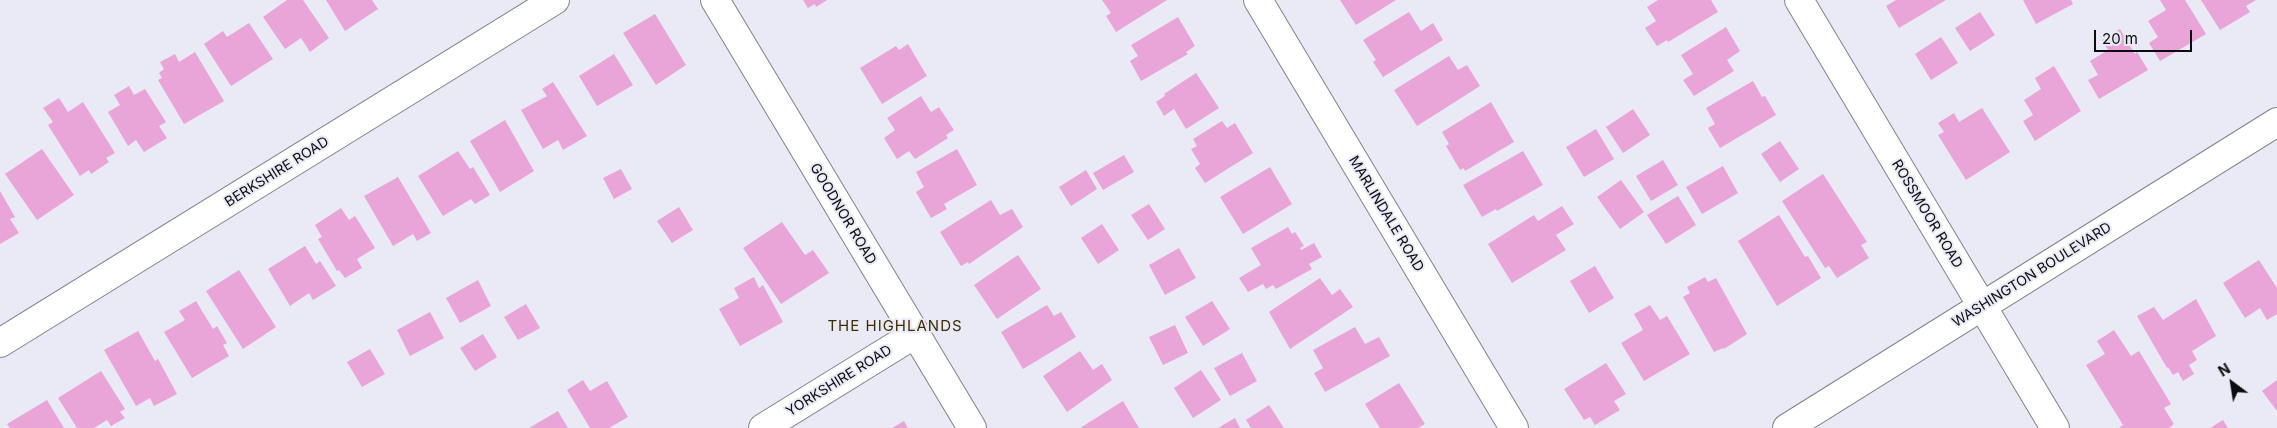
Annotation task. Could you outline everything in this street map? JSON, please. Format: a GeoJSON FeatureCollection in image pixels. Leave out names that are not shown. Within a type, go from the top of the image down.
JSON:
{"type":"FeatureCollection","features":[{"type":"Feature","properties":{"kind":"street","name":"BERKSHIRE ROAD"},"geometry":{"type":"LineString","coordinates":[[0,343],[555,0]]}},
{"type":"Feature","properties":{"kind":"street","name":"GOODNOR ROAD"},"geometry":{"type":"LineString","coordinates":[[715,0],[972,428]]}},
{"type":"Feature","properties":{"kind":"street","name":"MARLINDALE ROAD"},"geometry":{"type":"LineString","coordinates":[[1258,0],[1514,428]]}},
{"type":"Feature","properties":{"kind":"street","name":"ROSSMOOR ROAD"},"geometry":{"type":"LineString","coordinates":[[1799,0],[2056,428]]}},
{"type":"Feature","properties":{"kind":"street","name":"WASHINGTON BOULEVARD"},"geometry":{"type":"LineString","coordinates":[[1787,428],[2277,122]]}},
{"type":"Feature","properties":{"kind":"street","name":"YORKSHIRE ROAD"},"geometry":{"type":"LineString","coordinates":[[763,428],[915,334]]}},
{"type":"Feature","properties":{"kind":"building"},"geometry":{"type":"Polygon","coordinates":[[[287,0],[303,0],[329,38],[310,52],[301,38],[285,49],[263,17],[287,0]]]}},
{"type":"Feature","properties":{"kind":"building"},"geometry":{"type":"Polygon","coordinates":[[[326,0],[372,0],[378,9],[345,31],[326,0]]]}},
{"type":"Feature","properties":{"kind":"building"},"geometry":{"type":"Polygon","coordinates":[[[803,0],[827,0],[816,7],[815,4],[808,8],[803,0]]]}},
{"type":"Feature","properties":{"kind":"building"},"geometry":{"type":"Polygon","coordinates":[[[1102,0],[1167,0],[1116,32],[1106,16],[1111,13],[1102,0]]]}},
{"type":"Feature","properties":{"kind":"building"},"geometry":{"type":"Polygon","coordinates":[[[1340,0],[1396,0],[1356,25],[1340,0]]]}},
{"type":"Feature","properties":{"kind":"building"},"geometry":{"type":"Polygon","coordinates":[[[1658,0],[1711,0],[1718,12],[1668,42],[1667,40],[1657,46],[1645,28],[1656,21],[1647,7],[1658,0]]]}},
{"type":"Feature","properties":{"kind":"building"},"geometry":{"type":"Polygon","coordinates":[[[1896,0],[1946,0],[1899,28],[1886,6],[1896,0]]]}},
{"type":"Feature","properties":{"kind":"building"},"geometry":{"type":"Polygon","coordinates":[[[2023,0],[2071,0],[2073,4],[2036,24],[2023,0]]]}},
{"type":"Feature","properties":{"kind":"building"},"geometry":{"type":"Polygon","coordinates":[[[2160,0],[2185,0],[2206,34],[2160,61],[2149,43],[2158,37],[2148,21],[2166,10],[2160,0]]]}},
{"type":"Feature","properties":{"kind":"building"},"geometry":{"type":"Polygon","coordinates":[[[2201,0],[2256,0],[2246,6],[2250,12],[2220,30],[2201,0]]]}},
{"type":"Feature","properties":{"kind":"building"},"geometry":{"type":"Polygon","coordinates":[[[1409,12],[1421,31],[1433,23],[1443,40],[1383,77],[1373,62],[1376,60],[1363,40],[1409,12]]]}},
{"type":"Feature","properties":{"kind":"building"},"geometry":{"type":"Polygon","coordinates":[[[1980,12],[1995,35],[1970,51],[1955,28],[1980,12]]]}},
{"type":"Feature","properties":{"kind":"building"},"geometry":{"type":"Polygon","coordinates":[[[655,14],[686,65],[656,85],[623,33],[655,14]]]}},
{"type":"Feature","properties":{"kind":"building"},"geometry":{"type":"Polygon","coordinates":[[[1178,17],[1195,46],[1186,52],[1188,54],[1141,81],[1130,61],[1138,56],[1131,45],[1178,17]]]}},
{"type":"Feature","properties":{"kind":"building"},"geometry":{"type":"Polygon","coordinates":[[[249,23],[273,59],[231,86],[204,44],[223,31],[227,37],[249,23]]]}},
{"type":"Feature","properties":{"kind":"building"},"geometry":{"type":"Polygon","coordinates":[[[1726,27],[1740,51],[1727,60],[1734,71],[1694,96],[1683,80],[1693,74],[1681,55],[1726,27]]]}},
{"type":"Feature","properties":{"kind":"building"},"geometry":{"type":"Polygon","coordinates":[[[2120,29],[2135,54],[2137,52],[2148,70],[2099,99],[2088,80],[2098,75],[2090,61],[2108,50],[2102,40],[2120,29]]]}},
{"type":"Feature","properties":{"kind":"building"},"geometry":{"type":"Polygon","coordinates":[[[1941,37],[1958,63],[1931,80],[1915,54],[1941,37]]]}},
{"type":"Feature","properties":{"kind":"building"},"geometry":{"type":"Polygon","coordinates":[[[908,44],[927,76],[882,104],[860,68],[896,46],[899,50],[908,44]]]}},
{"type":"Feature","properties":{"kind":"building"},"geometry":{"type":"Polygon","coordinates":[[[195,52],[224,101],[184,124],[158,80],[162,78],[159,73],[164,69],[160,62],[175,54],[179,62],[195,52]]]}},
{"type":"Feature","properties":{"kind":"building"},"geometry":{"type":"Polygon","coordinates":[[[614,54],[633,85],[597,106],[579,76],[614,54]]]}},
{"type":"Feature","properties":{"kind":"building"},"geometry":{"type":"Polygon","coordinates":[[[1449,56],[1458,70],[1467,65],[1480,86],[1417,126],[1394,90],[1449,56]]]}},
{"type":"Feature","properties":{"kind":"building"},"geometry":{"type":"Polygon","coordinates":[[[2054,66],[2081,111],[2035,141],[2023,121],[2033,115],[2024,100],[2041,89],[2035,78],[2054,66]]]}},
{"type":"Feature","properties":{"kind":"building"},"geometry":{"type":"Polygon","coordinates":[[[1196,73],[1219,108],[1186,129],[1174,109],[1164,116],[1156,102],[1165,96],[1164,94],[1196,73]]]}},
{"type":"Feature","properties":{"kind":"building"},"geometry":{"type":"Polygon","coordinates":[[[1753,81],[1762,97],[1765,96],[1776,115],[1720,148],[1708,128],[1715,124],[1706,108],[1753,81]]]}},
{"type":"Feature","properties":{"kind":"building"},"geometry":{"type":"Polygon","coordinates":[[[553,82],[587,136],[563,150],[558,140],[543,149],[521,110],[547,96],[542,89],[553,82]]]}},
{"type":"Feature","properties":{"kind":"building"},"geometry":{"type":"Polygon","coordinates":[[[129,86],[134,95],[145,89],[166,122],[159,126],[167,138],[144,152],[136,140],[128,146],[108,112],[120,105],[114,95],[129,86]]]}},
{"type":"Feature","properties":{"kind":"building"},"geometry":{"type":"Polygon","coordinates":[[[921,96],[931,112],[939,107],[954,130],[946,135],[948,138],[915,159],[909,151],[897,159],[884,138],[895,130],[887,118],[921,96]]]}},
{"type":"Feature","properties":{"kind":"building"},"geometry":{"type":"Polygon","coordinates":[[[59,98],[68,112],[83,102],[115,153],[106,158],[109,162],[91,174],[89,170],[80,176],[48,125],[53,122],[43,108],[59,98]]]}},
{"type":"Feature","properties":{"kind":"building"},"geometry":{"type":"Polygon","coordinates":[[[1491,102],[1514,142],[1465,171],[1464,168],[1460,170],[1446,146],[1449,144],[1442,132],[1491,102]]]}},
{"type":"Feature","properties":{"kind":"building"},"geometry":{"type":"Polygon","coordinates":[[[1982,108],[2010,152],[1966,180],[1938,135],[1944,132],[1938,123],[1954,113],[1959,122],[1982,108]]]}},
{"type":"Feature","properties":{"kind":"building"},"geometry":{"type":"Polygon","coordinates":[[[1633,109],[1650,135],[1623,153],[1606,127],[1633,109]]]}},
{"type":"Feature","properties":{"kind":"building"},"geometry":{"type":"Polygon","coordinates":[[[505,120],[534,171],[500,192],[470,141],[505,120]]]}},
{"type":"Feature","properties":{"kind":"building"},"geometry":{"type":"Polygon","coordinates":[[[1222,121],[1227,128],[1235,123],[1253,153],[1205,183],[1195,168],[1200,164],[1191,149],[1197,146],[1193,139],[1222,121]]]}},
{"type":"Feature","properties":{"kind":"building"},"geometry":{"type":"Polygon","coordinates":[[[1596,129],[1614,159],[1584,177],[1566,147],[1596,129]]]}},
{"type":"Feature","properties":{"kind":"building"},"geometry":{"type":"Polygon","coordinates":[[[1780,141],[1799,169],[1780,182],[1761,154],[1780,141]]]}},
{"type":"Feature","properties":{"kind":"building"},"geometry":{"type":"Polygon","coordinates":[[[42,149],[74,195],[37,220],[5,174],[42,149]]]}},
{"type":"Feature","properties":{"kind":"building"},"geometry":{"type":"Polygon","coordinates":[[[957,149],[977,185],[944,204],[947,209],[931,218],[916,192],[924,187],[916,172],[957,149]]]}},
{"type":"Feature","properties":{"kind":"building"},"geometry":{"type":"Polygon","coordinates":[[[458,151],[470,169],[473,167],[490,195],[475,204],[471,199],[443,216],[418,176],[458,151]]]}},
{"type":"Feature","properties":{"kind":"building"},"geometry":{"type":"Polygon","coordinates":[[[1523,151],[1543,185],[1497,211],[1496,209],[1482,217],[1463,185],[1523,151]]]}},
{"type":"Feature","properties":{"kind":"building"},"geometry":{"type":"Polygon","coordinates":[[[1124,155],[1134,172],[1103,190],[1093,173],[1124,155]]]}},
{"type":"Feature","properties":{"kind":"building"},"geometry":{"type":"Polygon","coordinates":[[[1663,160],[1678,185],[1651,201],[1636,176],[1663,160]]]}},
{"type":"Feature","properties":{"kind":"building"},"geometry":{"type":"Polygon","coordinates":[[[1723,166],[1738,193],[1702,214],[1686,187],[1723,166]]]}},
{"type":"Feature","properties":{"kind":"building"},"geometry":{"type":"Polygon","coordinates":[[[1270,167],[1292,204],[1243,234],[1220,197],[1270,167]]]}},
{"type":"Feature","properties":{"kind":"building"},"geometry":{"type":"Polygon","coordinates":[[[621,169],[632,189],[614,199],[603,178],[621,169]]]}},
{"type":"Feature","properties":{"kind":"building"},"geometry":{"type":"Polygon","coordinates":[[[1086,170],[1097,189],[1071,206],[1059,187],[1086,170]]]}},
{"type":"Feature","properties":{"kind":"building"},"geometry":{"type":"Polygon","coordinates":[[[1823,174],[1867,242],[1861,245],[1869,258],[1837,278],[1829,266],[1825,268],[1782,201],[1823,174]]]}},
{"type":"Feature","properties":{"kind":"building"},"geometry":{"type":"Polygon","coordinates":[[[398,177],[431,233],[417,241],[413,234],[393,246],[364,196],[398,177]]]}},
{"type":"Feature","properties":{"kind":"building"},"geometry":{"type":"Polygon","coordinates":[[[1621,180],[1644,212],[1620,229],[1597,197],[1621,180]]]}},
{"type":"Feature","properties":{"kind":"building"},"geometry":{"type":"Polygon","coordinates":[[[0,191],[15,217],[10,219],[19,233],[0,244],[0,191]]]}},
{"type":"Feature","properties":{"kind":"building"},"geometry":{"type":"Polygon","coordinates":[[[1678,196],[1696,225],[1666,244],[1647,215],[1678,196]]]}},
{"type":"Feature","properties":{"kind":"building"},"geometry":{"type":"Polygon","coordinates":[[[991,200],[1000,215],[1012,209],[1023,227],[969,264],[968,262],[961,266],[940,232],[991,200]]]}},
{"type":"Feature","properties":{"kind":"building"},"geometry":{"type":"Polygon","coordinates":[[[1149,204],[1165,229],[1148,240],[1131,215],[1149,204]]]}},
{"type":"Feature","properties":{"kind":"building"},"geometry":{"type":"Polygon","coordinates":[[[1562,206],[1574,224],[1556,235],[1566,250],[1512,283],[1488,244],[1534,215],[1538,221],[1562,206]]]}},
{"type":"Feature","properties":{"kind":"building"},"geometry":{"type":"Polygon","coordinates":[[[679,207],[693,230],[672,243],[657,221],[679,207]]]}},
{"type":"Feature","properties":{"kind":"building"},"geometry":{"type":"Polygon","coordinates":[[[341,208],[349,220],[355,216],[375,248],[357,259],[362,268],[345,278],[339,270],[337,271],[318,239],[322,237],[315,225],[341,208]]]}},
{"type":"Feature","properties":{"kind":"building"},"geometry":{"type":"Polygon","coordinates":[[[1779,215],[1805,257],[1808,256],[1821,278],[1777,306],[1738,241],[1779,215]]]}},
{"type":"Feature","properties":{"kind":"building"},"geometry":{"type":"Polygon","coordinates":[[[782,222],[805,255],[813,250],[829,273],[781,304],[743,248],[782,222]]]}},
{"type":"Feature","properties":{"kind":"building"},"geometry":{"type":"Polygon","coordinates":[[[1102,224],[1119,250],[1098,264],[1081,238],[1102,224]]]}},
{"type":"Feature","properties":{"kind":"building"},"geometry":{"type":"Polygon","coordinates":[[[1288,227],[1292,234],[1295,232],[1304,246],[1300,248],[1301,250],[1314,243],[1322,257],[1309,264],[1312,269],[1276,289],[1273,285],[1266,289],[1263,284],[1248,292],[1239,278],[1261,265],[1251,248],[1288,227]]]}},
{"type":"Feature","properties":{"kind":"building"},"geometry":{"type":"Polygon","coordinates":[[[305,246],[316,264],[320,261],[336,286],[313,300],[309,293],[290,306],[268,269],[305,246]]]}},
{"type":"Feature","properties":{"kind":"building"},"geometry":{"type":"Polygon","coordinates":[[[1179,248],[1196,278],[1165,295],[1149,265],[1179,248]]]}},
{"type":"Feature","properties":{"kind":"building"},"geometry":{"type":"Polygon","coordinates":[[[1018,255],[1041,289],[997,319],[974,285],[1018,255]]]}},
{"type":"Feature","properties":{"kind":"building"},"geometry":{"type":"Polygon","coordinates":[[[2259,260],[2277,288],[2277,314],[2267,320],[2260,308],[2245,318],[2223,283],[2259,260]]]}},
{"type":"Feature","properties":{"kind":"building"},"geometry":{"type":"Polygon","coordinates":[[[1595,266],[1614,298],[1589,313],[1570,281],[1595,266]]]}},
{"type":"Feature","properties":{"kind":"building"},"geometry":{"type":"Polygon","coordinates":[[[239,270],[276,327],[243,349],[206,291],[239,270]]]}},
{"type":"Feature","properties":{"kind":"building"},"geometry":{"type":"Polygon","coordinates":[[[754,277],[759,288],[763,285],[783,322],[740,346],[719,309],[739,298],[734,288],[754,277]]]}},
{"type":"Feature","properties":{"kind":"building"},"geometry":{"type":"Polygon","coordinates":[[[1705,277],[1708,282],[1716,278],[1747,334],[1724,349],[1714,352],[1683,297],[1690,293],[1687,287],[1705,277]]]}},
{"type":"Feature","properties":{"kind":"building"},"geometry":{"type":"Polygon","coordinates":[[[1320,278],[1332,295],[1340,289],[1353,307],[1290,349],[1269,312],[1320,278]]]}},
{"type":"Feature","properties":{"kind":"building"},"geometry":{"type":"Polygon","coordinates":[[[478,280],[491,306],[460,323],[446,298],[478,280]]]}},
{"type":"Feature","properties":{"kind":"building"},"geometry":{"type":"Polygon","coordinates":[[[2196,299],[2216,336],[2192,351],[2197,360],[2189,365],[2194,374],[2183,381],[2178,372],[2173,375],[2167,368],[2137,316],[2154,307],[2163,320],[2196,299]]]}},
{"type":"Feature","properties":{"kind":"building"},"geometry":{"type":"Polygon","coordinates":[[[196,301],[213,329],[217,326],[227,343],[223,345],[229,356],[192,378],[164,332],[185,320],[179,311],[196,301]]]}},
{"type":"Feature","properties":{"kind":"building"},"geometry":{"type":"Polygon","coordinates":[[[1212,301],[1230,329],[1203,346],[1185,317],[1212,301]]]}},
{"type":"Feature","properties":{"kind":"building"},"geometry":{"type":"Polygon","coordinates":[[[526,304],[540,328],[518,340],[504,317],[526,304]]]}},
{"type":"Feature","properties":{"kind":"building"},"geometry":{"type":"Polygon","coordinates":[[[1047,305],[1054,316],[1061,312],[1076,337],[1023,369],[1001,332],[1047,305]]]}},
{"type":"Feature","properties":{"kind":"building"},"geometry":{"type":"Polygon","coordinates":[[[1650,305],[1660,320],[1667,316],[1690,354],[1644,381],[1621,343],[1643,330],[1634,314],[1650,305]]]}},
{"type":"Feature","properties":{"kind":"building"},"geometry":{"type":"Polygon","coordinates":[[[430,312],[444,338],[410,356],[397,330],[430,312]]]}},
{"type":"Feature","properties":{"kind":"building"},"geometry":{"type":"Polygon","coordinates":[[[1175,325],[1188,353],[1163,365],[1149,337],[1175,325]]]}},
{"type":"Feature","properties":{"kind":"building"},"geometry":{"type":"Polygon","coordinates":[[[1355,327],[1365,344],[1379,337],[1390,356],[1325,392],[1314,373],[1323,368],[1313,350],[1355,327]]]}},
{"type":"Feature","properties":{"kind":"building"},"geometry":{"type":"Polygon","coordinates":[[[2114,330],[2131,356],[2139,351],[2171,404],[2164,408],[2174,424],[2169,428],[2119,428],[2123,425],[2086,365],[2105,354],[2097,341],[2114,330]]]}},
{"type":"Feature","properties":{"kind":"building"},"geometry":{"type":"Polygon","coordinates":[[[138,331],[155,361],[158,359],[177,394],[154,406],[150,398],[136,406],[104,350],[138,331]]]}},
{"type":"Feature","properties":{"kind":"building"},"geometry":{"type":"Polygon","coordinates":[[[483,334],[497,357],[475,371],[460,348],[483,334]]]}},
{"type":"Feature","properties":{"kind":"building"},"geometry":{"type":"Polygon","coordinates":[[[370,349],[385,374],[362,387],[347,362],[370,349]]]}},
{"type":"Feature","properties":{"kind":"building"},"geometry":{"type":"Polygon","coordinates":[[[1080,351],[1093,370],[1102,364],[1112,380],[1067,412],[1043,376],[1080,351]]]}},
{"type":"Feature","properties":{"kind":"building"},"geometry":{"type":"Polygon","coordinates":[[[1242,353],[1257,381],[1230,396],[1214,368],[1242,353]]]}},
{"type":"Feature","properties":{"kind":"building"},"geometry":{"type":"Polygon","coordinates":[[[1606,363],[1626,394],[1614,401],[1620,410],[1595,425],[1590,417],[1584,420],[1564,389],[1606,363]]]}},
{"type":"Feature","properties":{"kind":"building"},"geometry":{"type":"Polygon","coordinates":[[[1201,370],[1221,400],[1193,418],[1174,388],[1201,370]]]}},
{"type":"Feature","properties":{"kind":"building"},"geometry":{"type":"Polygon","coordinates":[[[101,371],[125,409],[120,412],[125,418],[111,426],[107,420],[94,428],[77,428],[58,398],[101,371]]]}},
{"type":"Feature","properties":{"kind":"building"},"geometry":{"type":"Polygon","coordinates":[[[583,380],[590,391],[607,381],[628,417],[609,428],[590,428],[567,390],[583,380]]]}},
{"type":"Feature","properties":{"kind":"building"},"geometry":{"type":"Polygon","coordinates":[[[2277,380],[2277,411],[2262,391],[2277,380]]]}},
{"type":"Feature","properties":{"kind":"building"},"geometry":{"type":"Polygon","coordinates":[[[1399,383],[1425,424],[1418,428],[1380,428],[1365,404],[1399,383]]]}},
{"type":"Feature","properties":{"kind":"building"},"geometry":{"type":"Polygon","coordinates":[[[47,400],[64,428],[10,428],[7,424],[47,400]]]}},
{"type":"Feature","properties":{"kind":"building"},"geometry":{"type":"Polygon","coordinates":[[[1123,401],[1139,428],[1080,428],[1123,401]]]}},
{"type":"Feature","properties":{"kind":"building"},"geometry":{"type":"Polygon","coordinates":[[[1269,405],[1284,428],[1251,428],[1246,420],[1269,405]]]}},
{"type":"Feature","properties":{"kind":"building"},"geometry":{"type":"Polygon","coordinates":[[[558,411],[568,428],[529,428],[558,411]]]}},
{"type":"Feature","properties":{"kind":"building"},"geometry":{"type":"Polygon","coordinates":[[[1235,418],[1240,428],[1218,428],[1235,418]]]}},
{"type":"Feature","properties":{"kind":"building"},"geometry":{"type":"Polygon","coordinates":[[[2223,420],[2228,428],[2210,428],[2223,420]]]}},
{"type":"Feature","properties":{"kind":"building"},"geometry":{"type":"Polygon","coordinates":[[[904,421],[908,428],[892,428],[904,421]]]}},
{"type":"Feature","properties":{"kind":"district","name":"THE HIGHLANDS"},"geometry":{"type":"Point","coordinates":[895,326]}}]}
